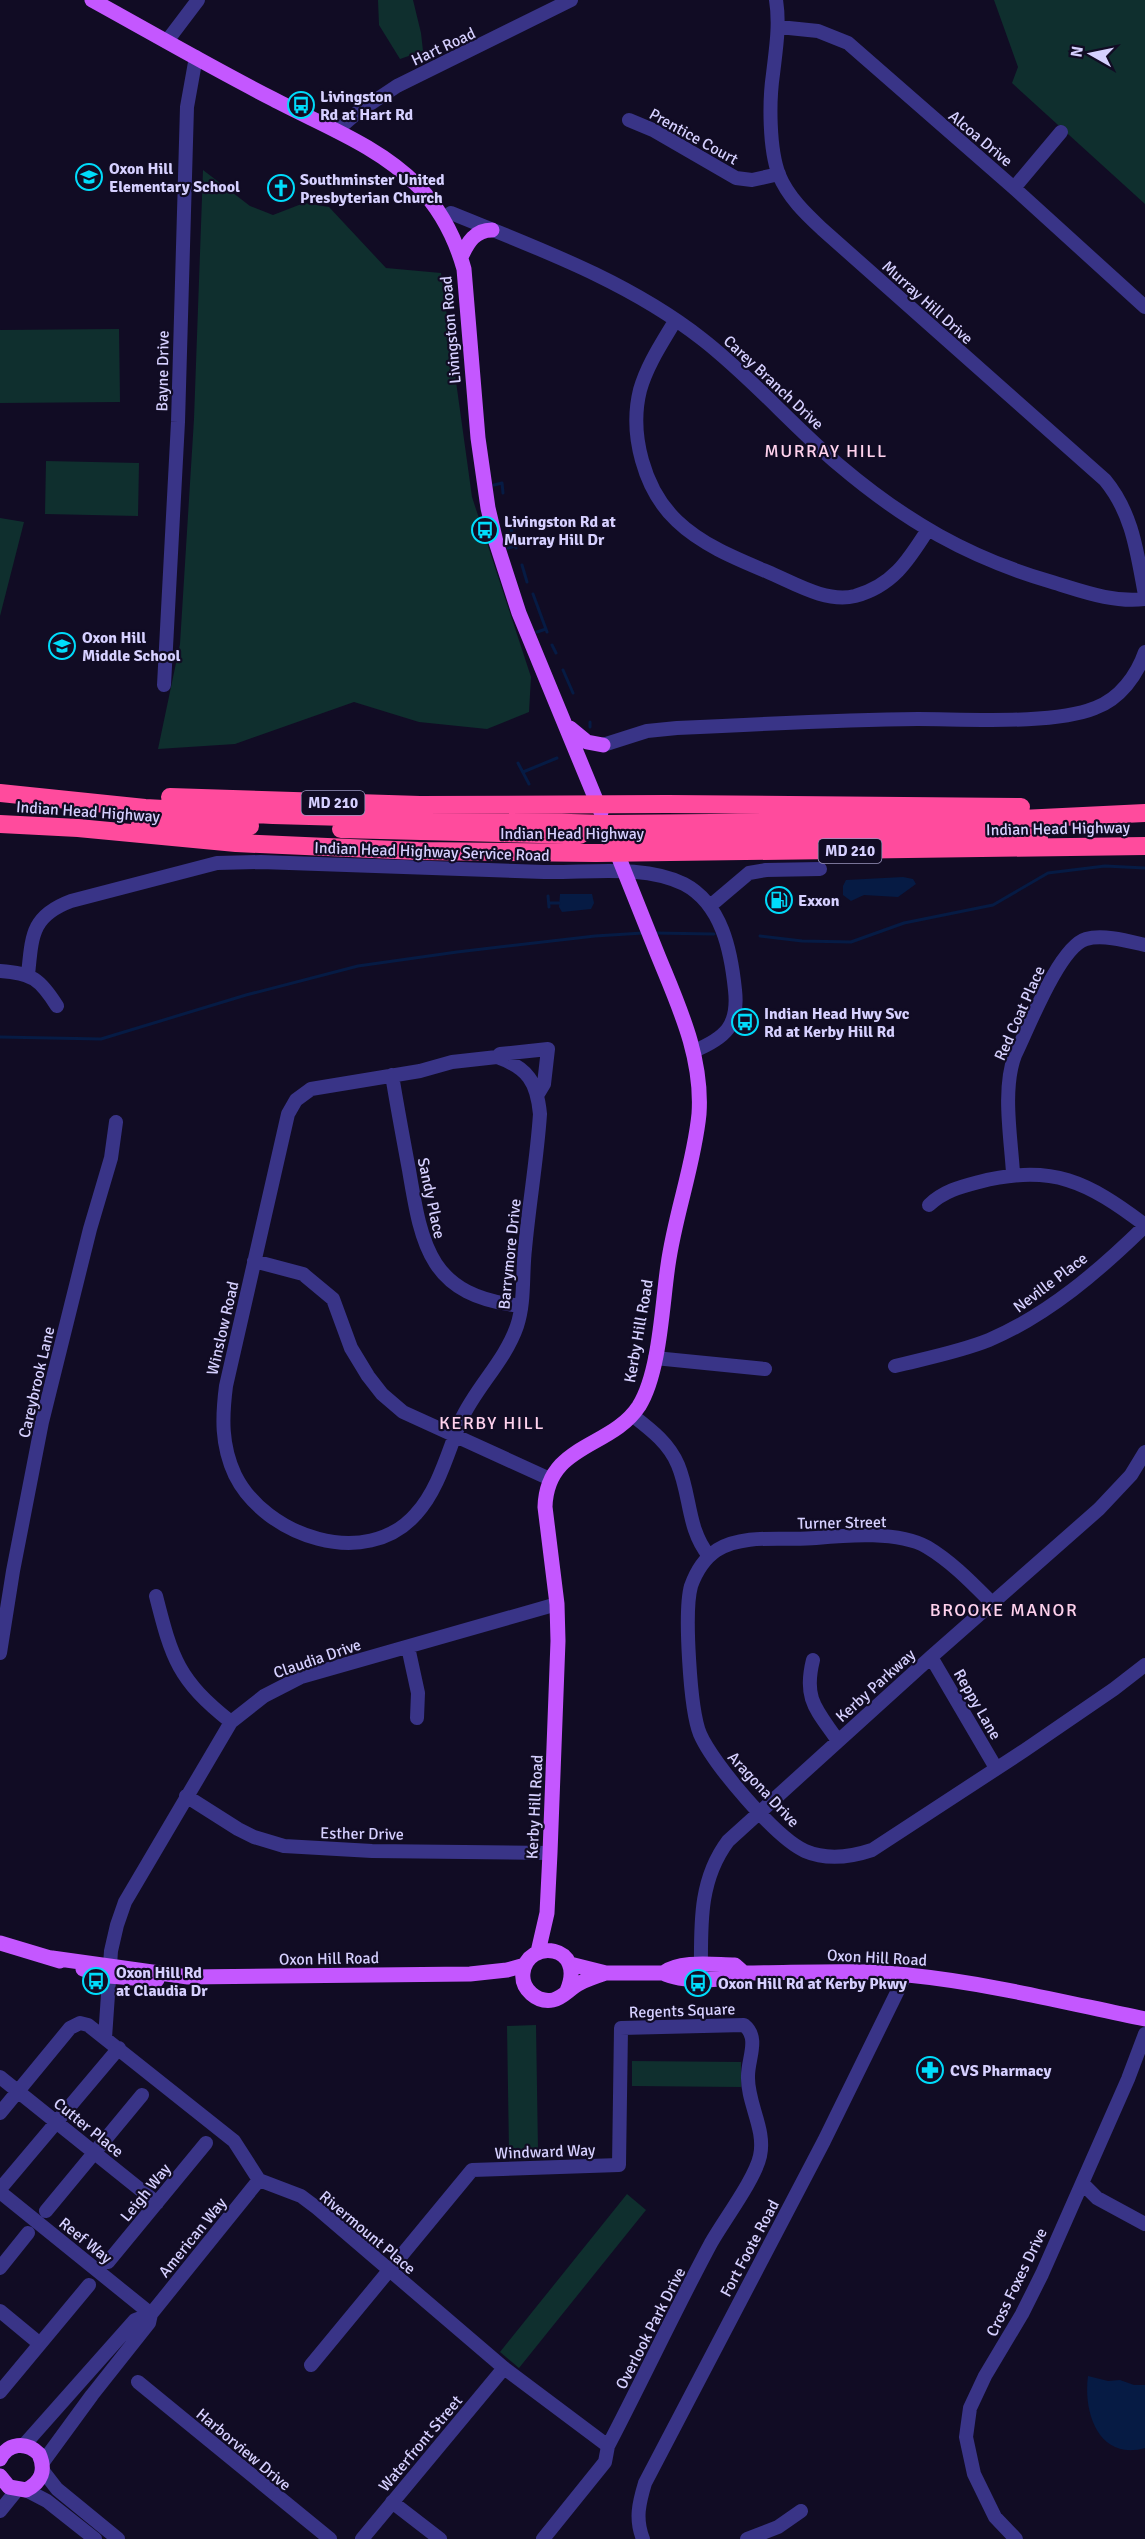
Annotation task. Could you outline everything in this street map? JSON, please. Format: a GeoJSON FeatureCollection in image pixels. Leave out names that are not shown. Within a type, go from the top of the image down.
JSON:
{"type":"FeatureCollection","features":[{"type":"Feature","properties":{"kind":"highway"},"geometry":{"type":"LineString","coordinates":[[0,793],[146,808],[608,830],[999,820],[1145,810]]}},
{"type":"Feature","properties":{"kind":"highway","name":"Indian Head Highway"},"geometry":{"type":"LineString","coordinates":[[0,793],[420,805],[667,804],[1145,810]]}},
{"type":"Feature","properties":{"kind":"highway","name":"Indian Head Highway"},"geometry":{"type":"LineString","coordinates":[[0,824],[78,828],[236,843],[442,851],[596,853],[1145,846]]}},
{"type":"Feature","properties":{"kind":"highway"},"geometry":{"type":"LineString","coordinates":[[78,828],[143,824],[999,835],[1105,847]]}},
{"type":"Feature","properties":{"kind":"main road","name":"Livingston Road"},"geometry":{"type":"LineString","coordinates":[[97,1],[167,42],[336,131],[400,170],[418,186],[444,218],[460,257],[465,278],[478,438],[488,508],[509,584],[608,830]]}},
{"type":"Feature","properties":{"kind":"main road"},"geometry":{"type":"LineString","coordinates":[[460,257],[471,238],[484,230],[492,230]]}},
{"type":"Feature","properties":{"kind":"main road"},"geometry":{"type":"LineString","coordinates":[[566,723],[587,742],[603,746],[592,759],[587,778]]}},
{"type":"Feature","properties":{"kind":"main road","name":"Kerby Hill Road"},"geometry":{"type":"LineString","coordinates":[[538,1952],[547,1913],[557,1700],[557,1604],[544,1507],[546,1486],[555,1470],[566,1459],[632,1415],[647,1389],[655,1358],[669,1254],[693,1150],[699,1113],[699,1085],[694,1051],[608,830]]}},
{"type":"Feature","properties":{"kind":"main road","name":"Kerby Hill Road"},"geometry":{"type":"LineString","coordinates":[[547,1913],[557,1952]]}},
{"type":"Feature","properties":{"kind":"main road","name":"Oxon Hill Road"},"geometry":{"type":"LineString","coordinates":[[0,1943],[144,1980],[188,1977],[470,1974],[507,1970],[525,1965]]}},
{"type":"Feature","properties":{"kind":"main road"},"geometry":{"type":"LineString","coordinates":[[606,1973],[580,1983],[552,2000],[536,1998],[529,1992],[524,1984],[523,1974],[525,1965],[538,1952],[548,1950],[557,1952],[570,1964],[606,1973],[663,1973],[670,1977],[701,1972]]}},
{"type":"Feature","properties":{"kind":"main road"},"geometry":{"type":"LineString","coordinates":[[567,1991],[573,1978],[570,1964]]}},
{"type":"Feature","properties":{"kind":"main road","name":"Oxon Hill Road"},"geometry":{"type":"LineString","coordinates":[[701,1972],[735,1965],[744,1973],[906,1974],[982,1985],[1145,2019]]}},
{"type":"Feature","properties":{"kind":"main road","name":"Oxon Hill Road"},"geometry":{"type":"LineString","coordinates":[[470,1974],[509,1981],[529,1992]]}},
{"type":"Feature","properties":{"kind":"main road"},"geometry":{"type":"LineString","coordinates":[[0,2438],[35,2450],[43,2467],[38,2482],[21,2490],[7,2486],[0,2476]]}},
{"type":"Feature","properties":{"kind":"main road"},"geometry":{"type":"LineString","coordinates":[[0,2459],[7,2449],[20,2445]]}},
{"type":"Feature","properties":{"kind":"street"},"geometry":{"type":"LineString","coordinates":[[167,42],[198,0]]}},
{"type":"Feature","properties":{"kind":"street","name":"Hart Road"},"geometry":{"type":"LineString","coordinates":[[336,131],[358,112],[397,86],[571,0]]}},
{"type":"Feature","properties":{"kind":"street","name":"Murray Hill Drive"},"geometry":{"type":"LineString","coordinates":[[776,0],[779,27],[771,107],[779,174],[802,209],[822,229],[1105,480],[1120,502],[1131,527],[1145,597]]}},
{"type":"Feature","properties":{"kind":"street","name":"Alcoa Drive"},"geometry":{"type":"LineString","coordinates":[[779,27],[818,31],[848,42],[1145,307]]}},
{"type":"Feature","properties":{"kind":"street","name":"Bayne Drive"},"geometry":{"type":"LineString","coordinates":[[164,685],[177,433],[188,107],[196,57]]}},
{"type":"Feature","properties":{"kind":"street","name":"Prentice Court"},"geometry":{"type":"LineString","coordinates":[[629,120],[676,142],[736,178],[752,180],[779,174]]}},
{"type":"Feature","properties":{"kind":"street"},"geometry":{"type":"LineString","coordinates":[[1014,188],[1060,132]]}},
{"type":"Feature","properties":{"kind":"street","name":"Carey Branch Drive"},"geometry":{"type":"LineString","coordinates":[[444,218],[451,213],[535,247],[623,289],[675,321],[702,339],[838,464],[927,531],[988,560],[1031,576],[1101,596],[1129,601],[1145,597]]}},
{"type":"Feature","properties":{"kind":"street"},"geometry":{"type":"LineString","coordinates":[[675,321],[658,349],[643,382],[638,400],[637,433],[642,458],[654,490],[669,512],[683,526],[702,540],[752,566],[807,589],[846,597],[871,590],[892,578],[912,556],[927,531]]}},
{"type":"Feature","properties":{"kind":"street"},"geometry":{"type":"LineString","coordinates":[[603,746],[647,730],[676,728],[891,720],[1008,719],[1077,714],[1105,704],[1113,698],[1139,668],[1145,652]]}},
{"type":"Feature","properties":{"kind":"street","name":"Indian Head Highway Service Road"},"geometry":{"type":"LineString","coordinates":[[28,975],[32,938],[36,926],[42,916],[52,909],[71,901],[217,863],[261,862],[548,872],[641,872],[659,875],[685,885],[710,906],[726,938],[737,1005],[735,1014],[726,1032],[712,1043],[694,1051]]}},
{"type":"Feature","properties":{"kind":"street"},"geometry":{"type":"LineString","coordinates":[[710,906],[749,873],[766,870],[820,869]]}},
{"type":"Feature","properties":{"kind":"street","name":"Red Coat Place"},"geometry":{"type":"LineString","coordinates":[[1014,1173],[1009,1104],[1011,1069],[1015,1055],[1062,960],[1070,949],[1087,939],[1102,938],[1145,945]]}},
{"type":"Feature","properties":{"kind":"street"},"geometry":{"type":"LineString","coordinates":[[0,971],[36,978],[57,1006]]}},
{"type":"Feature","properties":{"kind":"street","name":"Winslow Road"},"geometry":{"type":"LineString","coordinates":[[455,1437],[425,1502],[415,1516],[393,1532],[362,1541],[338,1542],[303,1534],[271,1517],[249,1495],[236,1477],[226,1449],[222,1427],[226,1386],[286,1121],[296,1100],[305,1092],[317,1088],[420,1071],[452,1062],[548,1049]]}},
{"type":"Feature","properties":{"kind":"street","name":"Barrymore Drive"},"geometry":{"type":"LineString","coordinates":[[538,1094],[544,1084],[548,1049]]}},
{"type":"Feature","properties":{"kind":"street","name":"Barrymore Drive"},"geometry":{"type":"LineString","coordinates":[[455,1437],[472,1400],[513,1334],[521,1306],[525,1250],[540,1124],[538,1094],[534,1084],[525,1073],[512,1063],[497,1057]]}},
{"type":"Feature","properties":{"kind":"street","name":"Sandy Place"},"geometry":{"type":"LineString","coordinates":[[392,1075],[417,1221],[428,1253],[452,1281],[477,1296],[489,1301],[521,1306]]}},
{"type":"Feature","properties":{"kind":"street","name":"Careybrook Lane"},"geometry":{"type":"LineString","coordinates":[[0,1653],[13,1571],[42,1422],[90,1229],[111,1158],[116,1122]]}},
{"type":"Feature","properties":{"kind":"street"},"geometry":{"type":"LineString","coordinates":[[929,1205],[952,1189],[1014,1173],[1048,1176],[1084,1185],[1106,1196],[1145,1225]]}},
{"type":"Feature","properties":{"kind":"street","name":"Neville Place"},"geometry":{"type":"LineString","coordinates":[[896,1366],[969,1347],[1022,1324],[1075,1286],[1145,1225]]}},
{"type":"Feature","properties":{"kind":"street"},"geometry":{"type":"LineString","coordinates":[[254,1261],[296,1271],[323,1289],[333,1299],[351,1348],[382,1395],[403,1412],[550,1479]]}},
{"type":"Feature","properties":{"kind":"street"},"geometry":{"type":"LineString","coordinates":[[655,1358],[765,1370]]}},
{"type":"Feature","properties":{"kind":"street"},"geometry":{"type":"LineString","coordinates":[[632,1415],[650,1428],[673,1455],[682,1478],[691,1521],[701,1546],[710,1556]]}},
{"type":"Feature","properties":{"kind":"street","name":"Kerby Parkway"},"geometry":{"type":"LineString","coordinates":[[701,1972],[702,1899],[707,1881],[722,1849],[738,1829],[1099,1509],[1131,1475],[1145,1452]]}},
{"type":"Feature","properties":{"kind":"street","name":"Turner Street"},"geometry":{"type":"LineString","coordinates":[[710,1556],[722,1548],[750,1541],[836,1536],[902,1539],[920,1544],[946,1560],[992,1603]]}},
{"type":"Feature","properties":{"kind":"street","name":"Aragona Drive"},"geometry":{"type":"LineString","coordinates":[[710,1556],[694,1579],[689,1597],[694,1711],[699,1732],[713,1760],[759,1811],[803,1850],[825,1856],[853,1855],[872,1850],[1094,1703],[1145,1665]]}},
{"type":"Feature","properties":{"kind":"street"},"geometry":{"type":"LineString","coordinates":[[156,1596],[168,1645],[178,1666],[208,1703],[231,1722]]}},
{"type":"Feature","properties":{"kind":"street","name":"Claudia Drive"},"geometry":{"type":"LineString","coordinates":[[105,2038],[109,1970],[121,1912],[186,1796],[231,1722],[264,1696],[288,1683],[557,1604]]}},
{"type":"Feature","properties":{"kind":"street"},"geometry":{"type":"LineString","coordinates":[[408,1647],[418,1693],[417,1718]]}},
{"type":"Feature","properties":{"kind":"street","name":"Reppy Lane"},"geometry":{"type":"LineString","coordinates":[[931,1657],[996,1768]]}},
{"type":"Feature","properties":{"kind":"street"},"geometry":{"type":"LineString","coordinates":[[813,1660],[810,1674],[810,1698],[838,1741]]}},
{"type":"Feature","properties":{"kind":"street","name":"Esther Drive"},"geometry":{"type":"LineString","coordinates":[[186,1796],[246,1833],[284,1846],[372,1851],[550,1852]]}},
{"type":"Feature","properties":{"kind":"street","name":"Fort Foote Road"},"geometry":{"type":"LineString","coordinates":[[642,2538],[638,2510],[645,2483],[824,2141],[906,1974]]}},
{"type":"Feature","properties":{"kind":"street"},"geometry":{"type":"LineString","coordinates":[[0,2113],[70,2028],[83,2023],[120,2048],[234,2141],[259,2180]]}},
{"type":"Feature","properties":{"kind":"street","name":"Regents Square"},"geometry":{"type":"LineString","coordinates":[[619,2165],[621,2028],[744,2025],[753,2036],[748,2075],[757,2121]]}},
{"type":"Feature","properties":{"kind":"street","name":"Cross Foxes Drive"},"geometry":{"type":"LineString","coordinates":[[1016,2539],[995,2517],[979,2487],[966,2437],[968,2419],[978,2388],[1035,2288],[1070,2207],[1083,2184],[1145,2034]]}},
{"type":"Feature","properties":{"kind":"street"},"geometry":{"type":"LineString","coordinates":[[0,2190],[120,2048]]}},
{"type":"Feature","properties":{"kind":"street","name":"Cutter Place"},"geometry":{"type":"LineString","coordinates":[[0,2077],[157,2203]]}},
{"type":"Feature","properties":{"kind":"street"},"geometry":{"type":"LineString","coordinates":[[46,2211],[142,2095]]}},
{"type":"Feature","properties":{"kind":"street","name":"Overlook Park Drive"},"geometry":{"type":"LineString","coordinates":[[543,2539],[605,2462],[608,2446],[711,2244],[757,2164],[761,2142],[757,2121]]}},
{"type":"Feature","properties":{"kind":"street","name":"Leigh Way"},"geometry":{"type":"LineString","coordinates":[[108,2262],[206,2143]]}},
{"type":"Feature","properties":{"kind":"street","name":"Windward Way"},"geometry":{"type":"LineString","coordinates":[[388,2271],[472,2170],[619,2165]]}},
{"type":"Feature","properties":{"kind":"street","name":"Rivermount Place"},"geometry":{"type":"LineString","coordinates":[[259,2180],[301,2196],[344,2230],[388,2271],[504,2368],[608,2446]]}},
{"type":"Feature","properties":{"kind":"street","name":"American Way"},"geometry":{"type":"LineString","coordinates":[[43,2467],[92,2395],[149,2323],[151,2314],[259,2180]]}},
{"type":"Feature","properties":{"kind":"street"},"geometry":{"type":"LineString","coordinates":[[1083,2184],[1097,2198],[1145,2224]]}},
{"type":"Feature","properties":{"kind":"street","name":"Reef Way"},"geometry":{"type":"LineString","coordinates":[[0,2190],[151,2314]]}},
{"type":"Feature","properties":{"kind":"street"},"geometry":{"type":"LineString","coordinates":[[0,2268],[28,2233]]}},
{"type":"Feature","properties":{"kind":"street"},"geometry":{"type":"LineString","coordinates":[[311,2366],[388,2271]]}},
{"type":"Feature","properties":{"kind":"street"},"geometry":{"type":"LineString","coordinates":[[0,2392],[89,2285]]}},
{"type":"Feature","properties":{"kind":"street"},"geometry":{"type":"LineString","coordinates":[[0,2311],[40,2344]]}},
{"type":"Feature","properties":{"kind":"street","name":"American Way"},"geometry":{"type":"LineString","coordinates":[[20,2445],[135,2320],[151,2314]]}},
{"type":"Feature","properties":{"kind":"street","name":"Waterfront Street"},"geometry":{"type":"LineString","coordinates":[[362,2539],[504,2368]]}},
{"type":"Feature","properties":{"kind":"street"},"geometry":{"type":"LineString","coordinates":[[81,2379],[92,2395]]}},
{"type":"Feature","properties":{"kind":"street","name":"Harborview Drive"},"geometry":{"type":"LineString","coordinates":[[138,2382],[262,2486],[330,2539]]}},
{"type":"Feature","properties":{"kind":"street"},"geometry":{"type":"LineString","coordinates":[[43,2467],[57,2488],[109,2536]]}},
{"type":"Feature","properties":{"kind":"street"},"geometry":{"type":"LineString","coordinates":[[0,2511],[21,2490],[47,2501],[95,2539]]}},
{"type":"Feature","properties":{"kind":"street"},"geometry":{"type":"LineString","coordinates":[[392,2502],[440,2539]]}},
{"type":"Feature","properties":{"kind":"street"},"geometry":{"type":"LineString","coordinates":[[747,2539],[778,2527],[801,2511]]}},
{"type":"Feature","properties":{"kind":"green space"},"geometry":{"type":"Polygon","coordinates":[[[378,0],[413,0],[423,51],[400,59],[379,25],[378,0]]]}},
{"type":"Feature","properties":{"kind":"green space"},"geometry":{"type":"Polygon","coordinates":[[[994,0],[1145,0],[1145,204],[1012,83],[1018,67],[994,0]]]}},
{"type":"Feature","properties":{"kind":"green space"},"geometry":{"type":"Polygon","coordinates":[[[203,170],[250,206],[273,215],[304,203],[329,207],[386,268],[441,273],[472,497],[531,677],[529,712],[487,729],[419,722],[354,702],[235,744],[158,749],[180,644],[194,419],[203,170]]]}},
{"type":"Feature","properties":{"kind":"green space"},"geometry":{"type":"Polygon","coordinates":[[[119,329],[120,402],[0,403],[0,330],[119,329]]]}},
{"type":"Feature","properties":{"kind":"green space"},"geometry":{"type":"Polygon","coordinates":[[[46,461],[139,463],[138,516],[45,514],[46,461]]]}},
{"type":"Feature","properties":{"kind":"green space"},"geometry":{"type":"Polygon","coordinates":[[[0,518],[24,522],[0,616],[0,518]]]}},
{"type":"Feature","properties":{"kind":"green space"},"geometry":{"type":"Polygon","coordinates":[[[536,2025],[538,2151],[509,2151],[507,2026],[536,2025]]]}},
{"type":"Feature","properties":{"kind":"green space"},"geometry":{"type":"Polygon","coordinates":[[[632,2061],[741,2062],[741,2087],[632,2086],[632,2061]]]}},
{"type":"Feature","properties":{"kind":"green space"},"geometry":{"type":"Polygon","coordinates":[[[627,2194],[646,2210],[519,2368],[500,2352],[627,2194]]]}},
{"type":"Feature","properties":{"kind":"water"},"geometry":{"type":"Polygon","coordinates":[[[903,877],[913,879],[916,884],[898,897],[864,895],[851,901],[843,895],[846,880],[903,877]]]}},
{"type":"Feature","properties":{"kind":"water"},"geometry":{"type":"Polygon","coordinates":[[[560,894],[592,894],[594,903],[591,909],[562,912],[559,907],[560,894]]]}},
{"type":"Feature","properties":{"kind":"water"},"geometry":{"type":"Polygon","coordinates":[[[1088,2376],[1108,2381],[1120,2380],[1134,2385],[1145,2385],[1145,2448],[1129,2450],[1116,2447],[1105,2441],[1097,2431],[1088,2405],[1088,2376]]]}},
{"type":"Feature","properties":{"kind":"waterway"},"geometry":{"type":"LineString","coordinates":[[494,485],[502,483],[503,493]]}},
{"type":"Feature","properties":{"kind":"waterway"},"geometry":{"type":"LineString","coordinates":[[510,525],[516,548]]}},
{"type":"Feature","properties":{"kind":"waterway"},"geometry":{"type":"LineString","coordinates":[[508,548],[515,546]]}},
{"type":"Feature","properties":{"kind":"waterway"},"geometry":{"type":"LineString","coordinates":[[522,565],[527,582]]}},
{"type":"Feature","properties":{"kind":"waterway"},"geometry":{"type":"LineString","coordinates":[[533,594],[547,632]]}},
{"type":"Feature","properties":{"kind":"waterway"},"geometry":{"type":"LineString","coordinates":[[537,632],[546,629]]}},
{"type":"Feature","properties":{"kind":"waterway"},"geometry":{"type":"LineString","coordinates":[[552,645],[556,653]]}},
{"type":"Feature","properties":{"kind":"waterway"},"geometry":{"type":"LineString","coordinates":[[563,670],[573,693]]}},
{"type":"Feature","properties":{"kind":"waterway"},"geometry":{"type":"LineString","coordinates":[[590,722],[590,727]]}},
{"type":"Feature","properties":{"kind":"waterway"},"geometry":{"type":"LineString","coordinates":[[523,772],[557,758]]}},
{"type":"Feature","properties":{"kind":"waterway"},"geometry":{"type":"LineString","coordinates":[[518,763],[529,784]]}},
{"type":"Feature","properties":{"kind":"waterway"},"geometry":{"type":"LineString","coordinates":[[760,936],[802,941],[851,942],[904,923],[993,905],[1048,873],[1105,866],[1145,868]]}},
{"type":"Feature","properties":{"kind":"waterway"},"geometry":{"type":"LineString","coordinates":[[548,896],[549,907]]}},
{"type":"Feature","properties":{"kind":"waterway"},"geometry":{"type":"LineString","coordinates":[[549,903],[559,903]]}},
{"type":"Feature","properties":{"kind":"waterway"},"geometry":{"type":"LineString","coordinates":[[0,1037],[101,1039],[246,995],[358,966],[595,936],[643,933]]}},
{"type":"Feature","properties":{"kind":"waterway"},"geometry":{"type":"LineString","coordinates":[[653,933],[714,934]]}},
{"type":"Feature","properties":{"kind":"place","name":"Livingston Rd at Hart Rd"},"geometry":{"type":"Point","coordinates":[301,105]}},
{"type":"Feature","properties":{"kind":"place","name":"Oxon Hill Elementary School"},"geometry":{"type":"Point","coordinates":[89,177]}},
{"type":"Feature","properties":{"kind":"place","name":"Southminster United Presbyterian Church"},"geometry":{"type":"Point","coordinates":[281,188]}},
{"type":"Feature","properties":{"kind":"place","name":"Livingston Rd at Murray Hill Dr"},"geometry":{"type":"Point","coordinates":[485,530]}},
{"type":"Feature","properties":{"kind":"place","name":"Oxon Hill Middle School"},"geometry":{"type":"Point","coordinates":[62,646]}},
{"type":"Feature","properties":{"kind":"place","name":"Exxon"},"geometry":{"type":"Point","coordinates":[779,900]}},
{"type":"Feature","properties":{"kind":"place","name":"Indian Head Hwy Svc Rd at Kerby Hill Rd"},"geometry":{"type":"Point","coordinates":[745,1022]}},
{"type":"Feature","properties":{"kind":"place","name":"Oxon Hill Rd at Claudia Dr"},"geometry":{"type":"Point","coordinates":[96,1981]}},
{"type":"Feature","properties":{"kind":"place","name":"Oxon Hill Rd at Kerby Pkwy"},"geometry":{"type":"Point","coordinates":[698,1983]}},
{"type":"Feature","properties":{"kind":"place","name":"CVS Pharmacy"},"geometry":{"type":"Point","coordinates":[930,2070]}},
{"type":"Feature","properties":{"kind":"district","name":"MURRAY HILL"},"geometry":{"type":"Point","coordinates":[826,451]}},
{"type":"Feature","properties":{"kind":"district","name":"KERBY HILL"},"geometry":{"type":"Point","coordinates":[492,1423]}},
{"type":"Feature","properties":{"kind":"district","name":"BROOKE MANOR"},"geometry":{"type":"Point","coordinates":[1004,1610]}}]}
